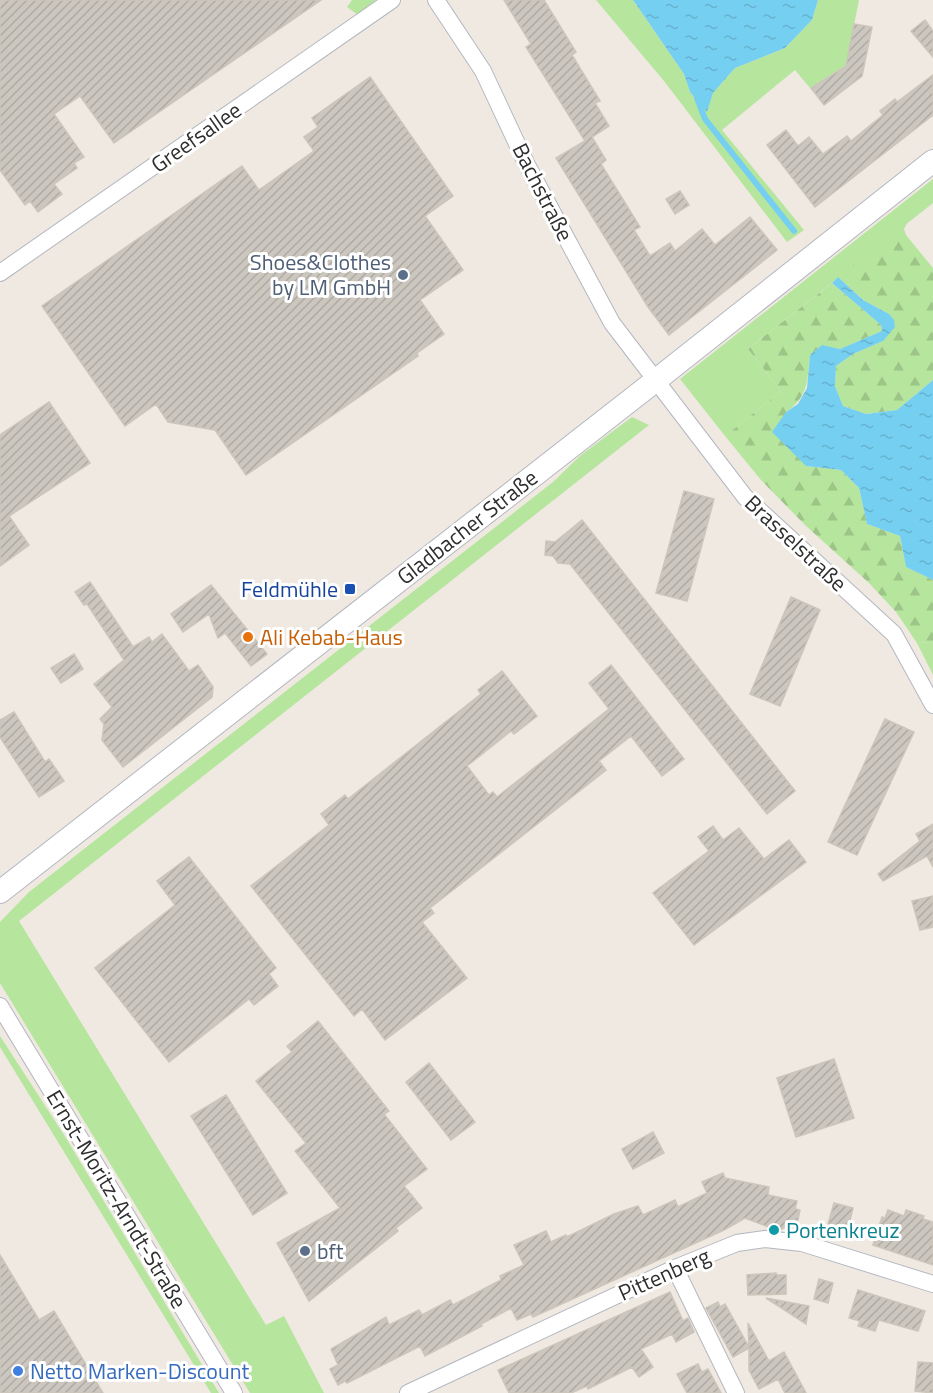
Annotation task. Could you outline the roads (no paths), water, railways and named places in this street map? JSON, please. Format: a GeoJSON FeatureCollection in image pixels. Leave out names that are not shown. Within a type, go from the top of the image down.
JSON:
{"type":"FeatureCollection","features":[{"type":"Feature","properties":{"kind":"main road","name":"Gladbacher Straße"},"geometry":{"type":"LineString","coordinates":[[0,892],[656,381],[933,161]]}},
{"type":"Feature","properties":{"kind":"street","name":"Greefsallee"},"geometry":{"type":"LineString","coordinates":[[0,273],[392,0]]}},
{"type":"Feature","properties":{"kind":"street","name":"Bachstraße"},"geometry":{"type":"LineString","coordinates":[[436,0],[483,71],[526,163],[612,323],[656,381]]}},
{"type":"Feature","properties":{"kind":"street","name":"Brasselstraße"},"geometry":{"type":"LineString","coordinates":[[656,381],[745,497],[894,634],[933,705]]}},
{"type":"Feature","properties":{"kind":"street","name":"Ernst-Moritz-Arndt-Straße"},"geometry":{"type":"LineString","coordinates":[[0,1006],[234,1393]]}},
{"type":"Feature","properties":{"kind":"street","name":"Pittenberg"},"geometry":{"type":"LineString","coordinates":[[408,1393],[675,1268],[737,1243],[765,1239],[802,1243],[933,1284]]}},
{"type":"Feature","properties":{"kind":"street"},"geometry":{"type":"LineString","coordinates":[[675,1268],[736,1393]]}},
{"type":"Feature","properties":{"kind":"water"},"geometry":{"type":"Polygon","coordinates":[[[633,0],[818,0],[812,20],[785,48],[735,68],[713,93],[707,112],[690,92],[684,74],[633,0]]]}},
{"type":"Feature","properties":{"kind":"water"},"geometry":{"type":"Polygon","coordinates":[[[838,277],[863,300],[889,314],[894,320],[895,327],[883,341],[853,354],[836,366],[835,386],[843,406],[866,414],[897,410],[933,380],[933,580],[906,567],[900,536],[867,524],[859,488],[841,470],[806,466],[772,432],[786,412],[798,404],[807,388],[810,355],[822,345],[840,349],[882,331],[881,325],[832,283],[838,277]]]}},
{"type":"Feature","properties":{"kind":"waterway"},"geometry":{"type":"LineString","coordinates":[[698,90],[697,98],[705,119],[794,231]]}},
{"type":"Feature","properties":{"kind":"place","name":"Shoes&Clothes by LM GmbH"},"geometry":{"type":"Point","coordinates":[403,275]}},
{"type":"Feature","properties":{"kind":"place","name":"Feldmühle"},"geometry":{"type":"Point","coordinates":[350,589]}},
{"type":"Feature","properties":{"kind":"place","name":"Ali Kebab-Haus"},"geometry":{"type":"Point","coordinates":[248,637]}},
{"type":"Feature","properties":{"kind":"place","name":"Portenkreuz"},"geometry":{"type":"Point","coordinates":[774,1230]}},
{"type":"Feature","properties":{"kind":"place","name":"bft"},"geometry":{"type":"Point","coordinates":[305,1251]}},
{"type":"Feature","properties":{"kind":"place","name":"Netto Marken-Discount"},"geometry":{"type":"Point","coordinates":[18,1371]}}]}
